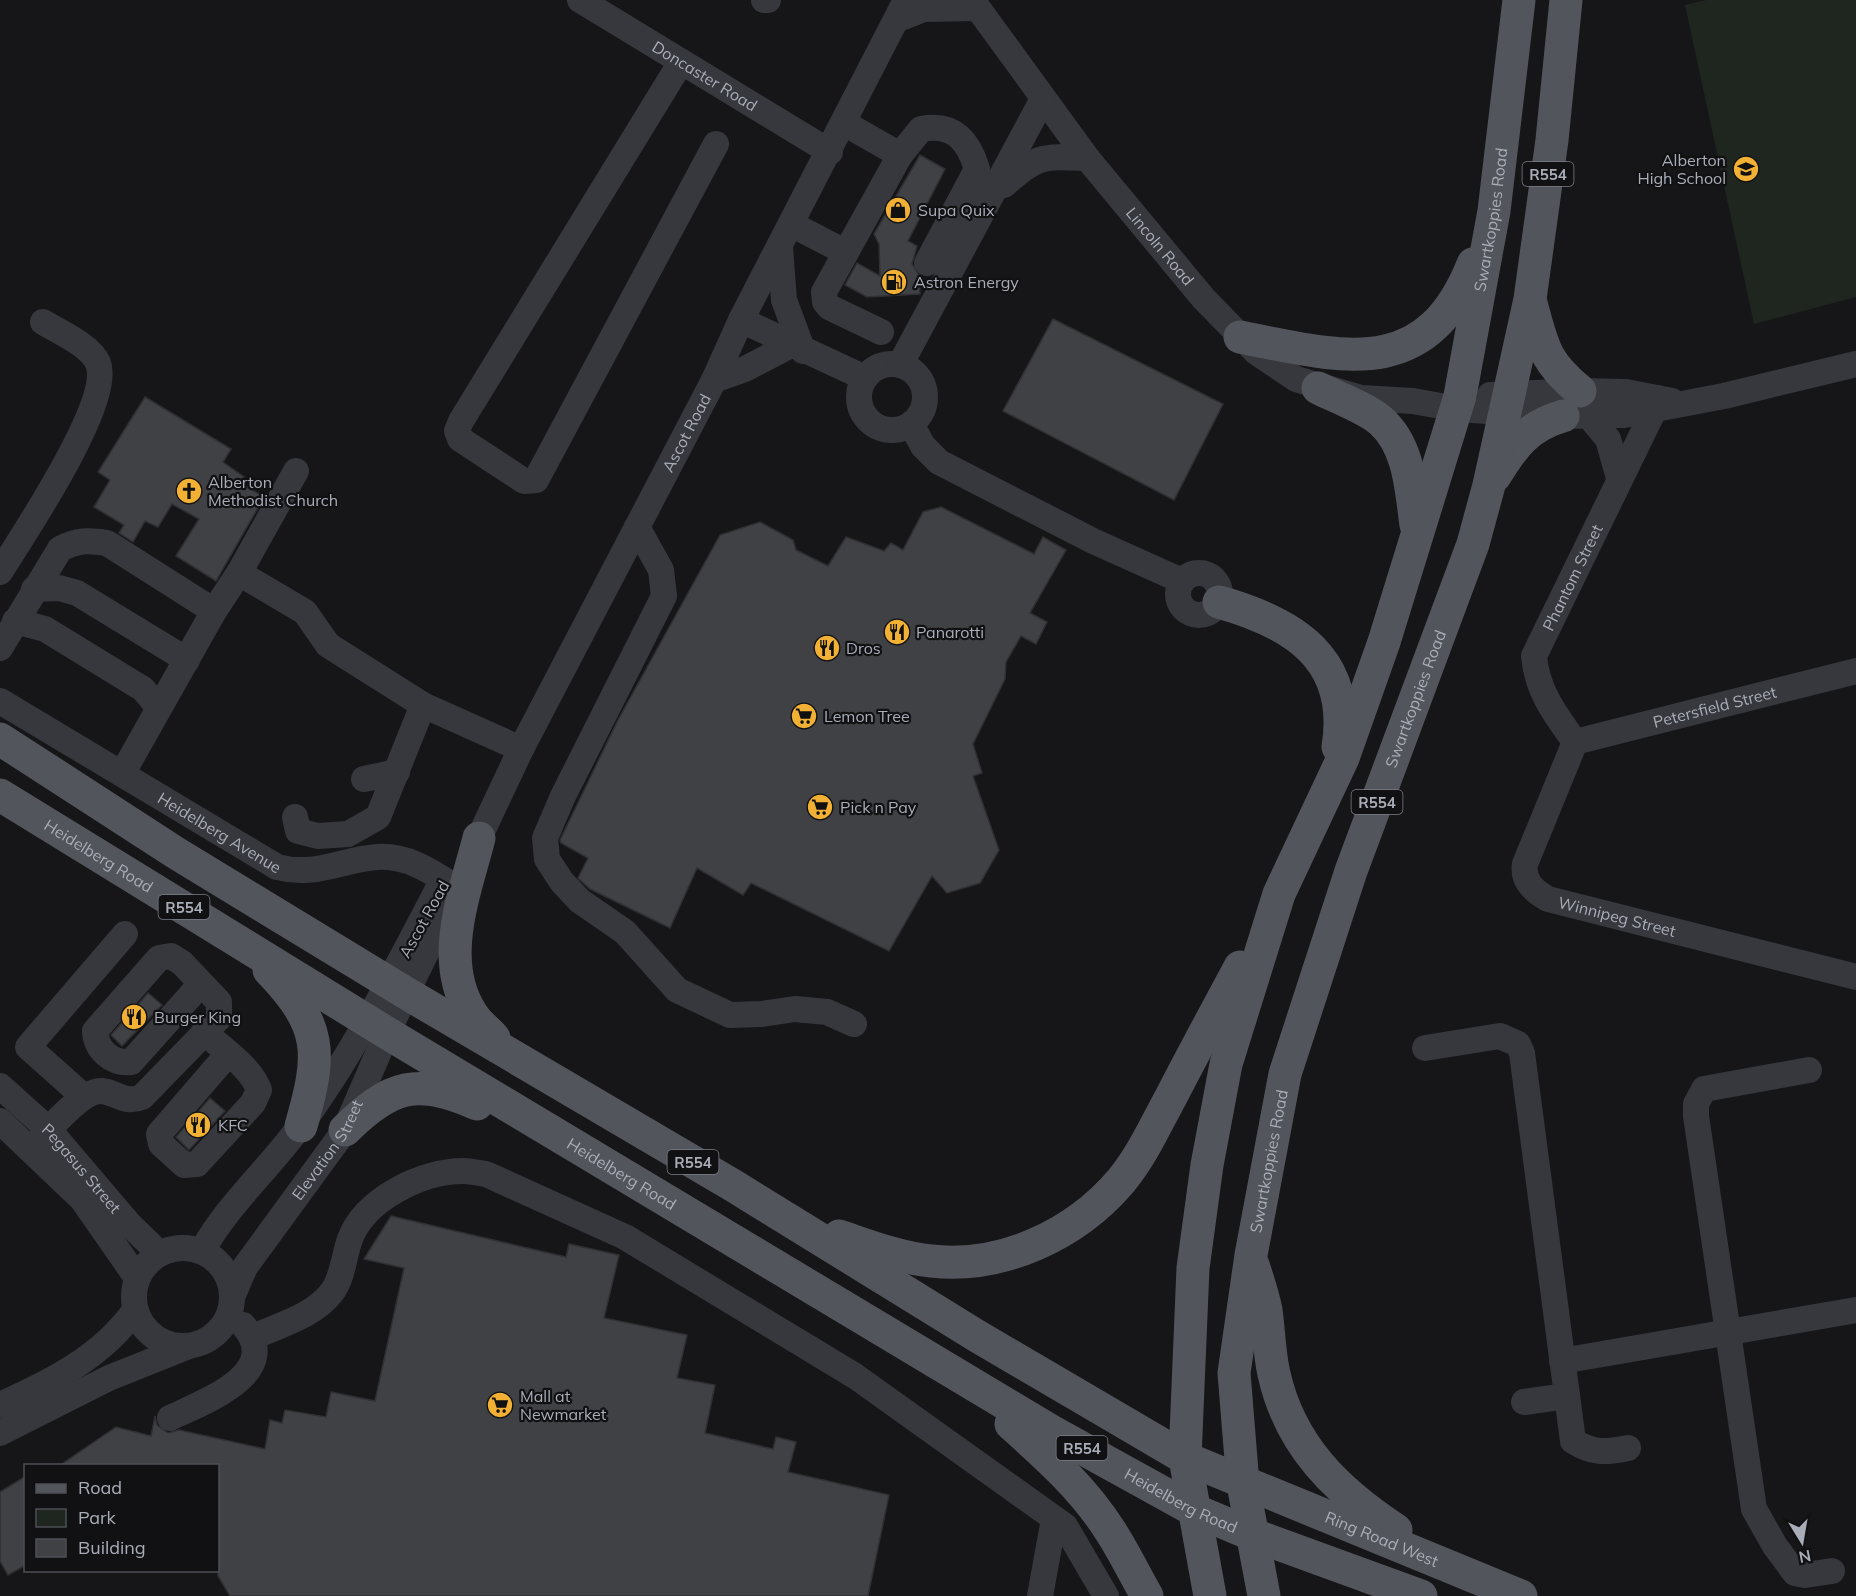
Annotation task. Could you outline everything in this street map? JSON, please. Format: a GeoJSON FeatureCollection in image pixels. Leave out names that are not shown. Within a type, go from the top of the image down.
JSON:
{"type":"FeatureCollection","features":[{"type":"Feature","properties":{"kind":"main road","name":"Swartkoppies Road"},"geometry":{"type":"LineString","coordinates":[[1210,1596],[1185,1458],[1193,1268],[1207,1165],[1226,1064],[1279,894],[1343,758],[1459,402],[1494,211],[1519,0]]}},
{"type":"Feature","properties":{"kind":"main road","name":"Swartkoppies Road"},"geometry":{"type":"LineString","coordinates":[[1264,1596],[1243,1484],[1234,1373],[1251,1255],[1285,1074],[1351,871],[1469,555],[1489,485],[1530,298],[1552,140],[1566,0]]}},
{"type":"Feature","properties":{"kind":"main road"},"geometry":{"type":"LineString","coordinates":[[1240,337],[1320,353],[1352,354],[1377,354],[1414,341],[1433,329],[1456,302],[1494,211]]}},
{"type":"Feature","properties":{"kind":"main road"},"geometry":{"type":"LineString","coordinates":[[1489,485],[1509,452],[1524,436],[1541,422],[1577,407],[1553,366],[1540,337],[1530,298]]}},
{"type":"Feature","properties":{"kind":"main road"},"geometry":{"type":"LineString","coordinates":[[1318,388],[1379,419],[1391,433],[1401,449],[1410,479],[1418,533]]}},
{"type":"Feature","properties":{"kind":"main road"},"geometry":{"type":"LineString","coordinates":[[1219,602],[1259,616],[1300,637],[1328,671],[1337,686],[1338,743],[1327,792]]}},
{"type":"Feature","properties":{"kind":"main road","name":"R554"},"geometry":{"type":"LineString","coordinates":[[0,739],[176,853],[514,1059],[1185,1458],[1243,1484]]}},
{"type":"Feature","properties":{"kind":"main road","name":"Heidelberg Road"},"geometry":{"type":"LineString","coordinates":[[0,795],[972,1384],[1194,1510],[1251,1534]]}},
{"type":"Feature","properties":{"kind":"main road"},"geometry":{"type":"LineString","coordinates":[[472,851],[455,933],[454,956],[463,998],[472,1015],[514,1059]]}},
{"type":"Feature","properties":{"kind":"main road"},"geometry":{"type":"LineString","coordinates":[[783,1217],[884,1251],[932,1261],[982,1260],[1023,1250],[1059,1233],[1087,1212],[1120,1181],[1145,1146],[1279,894]]}},
{"type":"Feature","properties":{"kind":"main road"},"geometry":{"type":"LineString","coordinates":[[246,945],[295,998],[310,1028],[316,1059],[311,1091],[301,1126]]}},
{"type":"Feature","properties":{"kind":"main road"},"geometry":{"type":"LineString","coordinates":[[345,1130],[381,1099],[399,1092],[429,1087],[451,1092],[607,1164]]}},
{"type":"Feature","properties":{"kind":"main road"},"geometry":{"type":"LineString","coordinates":[[1251,1255],[1266,1309],[1269,1347],[1284,1407],[1324,1472],[1357,1504],[1476,1577]]}},
{"type":"Feature","properties":{"kind":"main road"},"geometry":{"type":"LineString","coordinates":[[972,1384],[1052,1461],[1093,1507],[1110,1531],[1147,1596]]}},
{"type":"Feature","properties":{"kind":"main road","name":"Ring Road West"},"geometry":{"type":"LineString","coordinates":[[1243,1484],[1521,1596]]}},
{"type":"Feature","properties":{"kind":"main road"},"geometry":{"type":"LineString","coordinates":[[1251,1534],[1421,1596]]}},
{"type":"Feature","properties":{"kind":"street","name":"Doncaster Road"},"geometry":{"type":"LineString","coordinates":[[580,0],[830,152]]}},
{"type":"Feature","properties":{"kind":"street"},"geometry":{"type":"LineString","coordinates":[[901,10],[975,4]]}},
{"type":"Feature","properties":{"kind":"street","name":"Lincoln Road"},"geometry":{"type":"LineString","coordinates":[[975,4],[1087,158],[1204,299],[1240,337],[1274,367],[1318,388],[1361,398],[1459,402]]}},
{"type":"Feature","properties":{"kind":"street","name":"Ascot Road"},"geometry":{"type":"LineString","coordinates":[[397,988],[450,884],[472,851],[521,749],[714,380],[741,320],[830,152],[901,10]]}},
{"type":"Feature","properties":{"kind":"street"},"geometry":{"type":"LineString","coordinates":[[681,62],[460,421],[457,431],[460,439],[524,481],[536,480],[716,144]]}},
{"type":"Feature","properties":{"kind":"street"},"geometry":{"type":"LineString","coordinates":[[900,365],[1043,99]]}},
{"type":"Feature","properties":{"kind":"street"},"geometry":{"type":"LineString","coordinates":[[844,123],[900,155]]}},
{"type":"Feature","properties":{"kind":"street"},"geometry":{"type":"LineString","coordinates":[[881,332],[825,302],[824,292],[844,252],[900,155],[921,129],[945,127],[969,147],[977,169],[927,263]]}},
{"type":"Feature","properties":{"kind":"street"},"geometry":{"type":"LineString","coordinates":[[992,195],[1027,164],[1038,159],[1087,158]]}},
{"type":"Feature","properties":{"kind":"street"},"geometry":{"type":"LineString","coordinates":[[797,348],[784,300],[786,235],[844,252]]}},
{"type":"Feature","properties":{"kind":"street"},"geometry":{"type":"LineString","coordinates":[[741,320],[865,378]]}},
{"type":"Feature","properties":{"kind":"street"},"geometry":{"type":"LineString","coordinates":[[0,572],[66,467],[100,386],[98,362],[90,352],[43,322]]}},
{"type":"Feature","properties":{"kind":"street"},"geometry":{"type":"LineString","coordinates":[[714,380],[797,348]]}},
{"type":"Feature","properties":{"kind":"street"},"geometry":{"type":"LineString","coordinates":[[1459,402],[1577,407],[1626,392],[1655,404],[1684,403],[1724,396],[1856,364]]}},
{"type":"Feature","properties":{"kind":"street"},"geometry":{"type":"LineString","coordinates":[[883,365],[900,365],[914,372],[925,391],[925,406],[911,424],[895,430],[885,429],[867,418],[859,398],[865,378],[883,365]]}},
{"type":"Feature","properties":{"kind":"street","name":"Phantom Street"},"geometry":{"type":"LineString","coordinates":[[1575,742],[1544,699],[1535,675],[1534,656],[1655,404]]}},
{"type":"Feature","properties":{"kind":"street"},"geometry":{"type":"LineString","coordinates":[[1577,407],[1608,439],[1619,478]]}},
{"type":"Feature","properties":{"kind":"street"},"geometry":{"type":"LineString","coordinates":[[911,424],[923,446],[939,462],[1092,541],[1182,581],[1192,573],[1210,575],[1220,590],[1219,602]]}},
{"type":"Feature","properties":{"kind":"street"},"geometry":{"type":"LineString","coordinates":[[122,774],[296,471]]}},
{"type":"Feature","properties":{"kind":"street"},"geometry":{"type":"LineString","coordinates":[[637,528],[661,570],[664,596],[563,796],[545,838],[547,859],[562,882],[580,901],[626,932],[677,990],[730,1015],[762,1014],[795,1009],[827,1012],[854,1024]]}},
{"type":"Feature","properties":{"kind":"street"},"geometry":{"type":"LineString","coordinates":[[0,648],[60,549],[72,543],[92,540],[107,543],[214,611]]}},
{"type":"Feature","properties":{"kind":"street"},"geometry":{"type":"LineString","coordinates":[[239,573],[305,612],[328,645],[423,705],[521,749]]}},
{"type":"Feature","properties":{"kind":"street"},"geometry":{"type":"LineString","coordinates":[[34,589],[59,588],[77,593],[187,660]]}},
{"type":"Feature","properties":{"kind":"street"},"geometry":{"type":"LineString","coordinates":[[15,621],[34,625],[54,634],[143,689],[159,708]]}},
{"type":"Feature","properties":{"kind":"street","name":"Petersfield Street"},"geometry":{"type":"LineString","coordinates":[[1575,742],[1856,671]]}},
{"type":"Feature","properties":{"kind":"street","name":"Heidelberg Avenue"},"geometry":{"type":"LineString","coordinates":[[0,701],[277,867],[307,872],[376,857],[388,857],[429,869],[450,884]]}},
{"type":"Feature","properties":{"kind":"street"},"geometry":{"type":"LineString","coordinates":[[295,817],[298,831],[318,836],[348,834],[378,817],[423,705]]}},
{"type":"Feature","properties":{"kind":"street","name":"Winnipeg Street"},"geometry":{"type":"LineString","coordinates":[[1575,742],[1524,864],[1527,881],[1535,891],[1548,899],[1856,978]]}},
{"type":"Feature","properties":{"kind":"street"},"geometry":{"type":"LineString","coordinates":[[364,779],[397,772]]}},
{"type":"Feature","properties":{"kind":"street"},"geometry":{"type":"LineString","coordinates":[[83,1096],[28,1047],[125,934]]}},
{"type":"Feature","properties":{"kind":"street"},"geometry":{"type":"LineString","coordinates":[[31,1149],[83,1096],[98,1090],[111,1092],[125,1100],[142,1097],[219,1018],[221,1011],[219,1002],[201,984]]}},
{"type":"Feature","properties":{"kind":"street","name":"Elevation Street"},"geometry":{"type":"LineString","coordinates":[[0,1433],[124,1371],[212,1337],[224,1325],[245,1267],[345,1130],[378,1026],[397,988]]}},
{"type":"Feature","properties":{"kind":"street","name":"Elevation Street"},"geometry":{"type":"LineString","coordinates":[[202,1251],[219,1223],[301,1126],[378,1026]]}},
{"type":"Feature","properties":{"kind":"street"},"geometry":{"type":"LineString","coordinates":[[204,1032],[228,1054]]}},
{"type":"Feature","properties":{"kind":"street"},"geometry":{"type":"LineString","coordinates":[[1425,1048],[1500,1036],[1518,1044],[1522,1053],[1573,1441],[1586,1449],[1602,1453],[1628,1448]]}},
{"type":"Feature","properties":{"kind":"street"},"geometry":{"type":"LineString","coordinates":[[1809,1070],[1704,1089],[1696,1104],[1754,1509],[1775,1546],[1795,1574],[1832,1571]]}},
{"type":"Feature","properties":{"kind":"street","name":"Pegasus Street"},"geometry":{"type":"LineString","coordinates":[[0,1086],[49,1130],[129,1224],[159,1253]]}},
{"type":"Feature","properties":{"kind":"street","name":"Pegasus Street"},"geometry":{"type":"LineString","coordinates":[[0,1121],[82,1199],[137,1278]]}},
{"type":"Feature","properties":{"kind":"street"},"geometry":{"type":"LineString","coordinates":[[253,1337],[311,1312],[333,1291],[350,1238],[360,1220],[381,1200],[433,1175],[463,1171],[486,1174],[625,1237],[865,1383],[1065,1526],[1106,1596]]}},
{"type":"Feature","properties":{"kind":"street"},"geometry":{"type":"LineString","coordinates":[[170,1418],[219,1394],[243,1378],[254,1357],[253,1337],[232,1303],[224,1269],[202,1251],[173,1248],[159,1253],[146,1264],[137,1278],[133,1294],[135,1310],[141,1324],[152,1336],[166,1344],[192,1345]]}},
{"type":"Feature","properties":{"kind":"street"},"geometry":{"type":"LineString","coordinates":[[0,1405],[35,1389],[95,1354],[124,1326],[135,1310]]}},
{"type":"Feature","properties":{"kind":"street"},"geometry":{"type":"LineString","coordinates":[[1562,1361],[1856,1310]]}},
{"type":"Feature","properties":{"kind":"street"},"geometry":{"type":"LineString","coordinates":[[1524,1402],[1567,1396]]}},
{"type":"Feature","properties":{"kind":"street"},"geometry":{"type":"LineString","coordinates":[[1040,1596],[1054,1519]]}},
{"type":"Feature","properties":{"kind":"green space"},"geometry":{"type":"Polygon","coordinates":[[[1706,0],[1856,0],[1856,297],[1754,324],[1685,5],[1706,0]]]}},
{"type":"Feature","properties":{"kind":"building"},"geometry":{"type":"Polygon","coordinates":[[[920,155],[945,169],[908,241],[917,246],[912,264],[919,275],[920,294],[867,297],[845,285],[857,263],[880,276],[879,244],[874,234],[920,155]]]}},
{"type":"Feature","properties":{"kind":"building"},"geometry":{"type":"Polygon","coordinates":[[[1053,319],[1223,404],[1174,500],[1003,411],[1053,319]]]}},
{"type":"Feature","properties":{"kind":"building"},"geometry":{"type":"Polygon","coordinates":[[[145,397],[231,449],[223,462],[244,477],[240,483],[264,497],[216,581],[176,556],[199,519],[172,504],[158,527],[145,521],[133,542],[119,533],[124,525],[94,507],[110,480],[98,472],[145,397]]]}},
{"type":"Feature","properties":{"kind":"building","name":"Lemon Tree"},"geometry":{"type":"Polygon","coordinates":[[[941,507],[1034,554],[1043,537],[1066,550],[1030,613],[1047,622],[1036,644],[1021,636],[1006,662],[1005,679],[973,744],[982,773],[973,776],[999,850],[980,883],[947,893],[932,876],[889,951],[751,883],[743,895],[697,868],[670,928],[590,889],[578,878],[588,858],[561,843],[560,840],[618,720],[720,535],[760,522],[793,540],[796,550],[828,566],[846,537],[884,551],[891,543],[903,550],[923,512],[941,507]]]}},
{"type":"Feature","properties":{"kind":"building"},"geometry":{"type":"Polygon","coordinates":[[[148,993],[162,1005],[122,1046],[111,1035],[148,993]]]}},
{"type":"Feature","properties":{"kind":"building","name":"KFC"},"geometry":{"type":"Polygon","coordinates":[[[210,1098],[225,1111],[189,1150],[176,1137],[210,1098]]]}},
{"type":"Feature","properties":{"kind":"building","name":"Mall at Newmarket"},"geometry":{"type":"Polygon","coordinates":[[[391,1216],[566,1257],[569,1244],[619,1255],[604,1318],[687,1335],[677,1378],[715,1385],[705,1433],[773,1449],[776,1437],[796,1442],[788,1472],[889,1495],[868,1596],[230,1596],[218,1576],[219,1464],[62,1464],[116,1427],[151,1436],[155,1416],[157,1425],[168,1433],[179,1430],[265,1449],[270,1420],[282,1423],[285,1410],[326,1417],[331,1392],[375,1401],[404,1268],[364,1259],[391,1216]]]}},
{"type":"Feature","properties":{"kind":"building"},"geometry":{"type":"Polygon","coordinates":[[[24,1477],[24,1566],[8,1575],[0,1561],[0,1492],[24,1477]]]}},
{"type":"Feature","properties":{"kind":"place","name":"Alberton High School"},"geometry":{"type":"Point","coordinates":[1746,169]}},
{"type":"Feature","properties":{"kind":"place","name":"Supa Quix"},"geometry":{"type":"Point","coordinates":[898,210]}},
{"type":"Feature","properties":{"kind":"place","name":"Astron Energy"},"geometry":{"type":"Point","coordinates":[894,282]}},
{"type":"Feature","properties":{"kind":"place","name":"Alberton Methodist Church"},"geometry":{"type":"Point","coordinates":[189,491]}},
{"type":"Feature","properties":{"kind":"place","name":"Panarotti"},"geometry":{"type":"Point","coordinates":[897,632]}},
{"type":"Feature","properties":{"kind":"place","name":"Dros"},"geometry":{"type":"Point","coordinates":[827,648]}},
{"type":"Feature","properties":{"kind":"place","name":"Lemon Tree"},"geometry":{"type":"Point","coordinates":[804,716]}},
{"type":"Feature","properties":{"kind":"place","name":"Pick n Pay"},"geometry":{"type":"Point","coordinates":[820,807]}},
{"type":"Feature","properties":{"kind":"place","name":"Burger King"},"geometry":{"type":"Point","coordinates":[134,1017]}},
{"type":"Feature","properties":{"kind":"place","name":"KFC"},"geometry":{"type":"Point","coordinates":[198,1125]}},
{"type":"Feature","properties":{"kind":"place","name":"Mall at Newmarket"},"geometry":{"type":"Point","coordinates":[500,1405]}}]}
